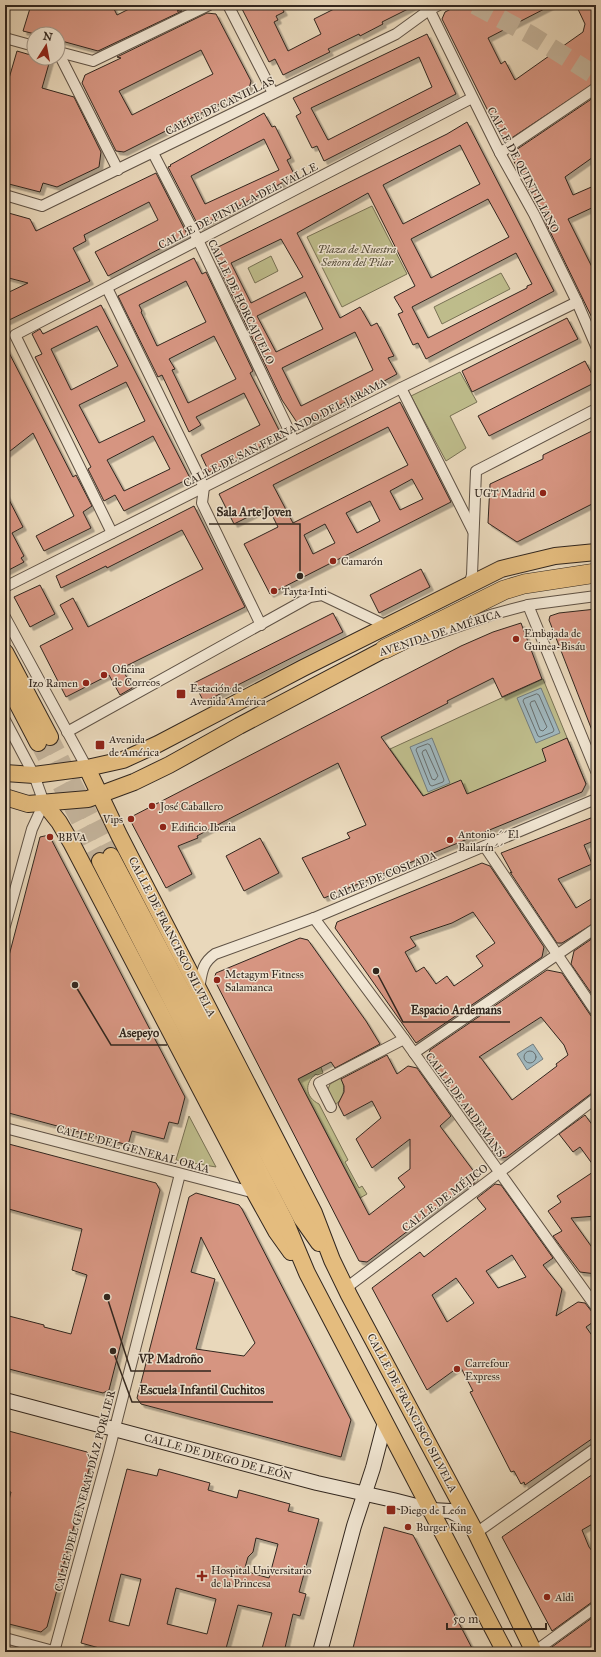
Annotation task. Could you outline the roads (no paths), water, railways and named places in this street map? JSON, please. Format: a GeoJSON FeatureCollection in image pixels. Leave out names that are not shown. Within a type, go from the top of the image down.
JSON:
{"type":"FeatureCollection","features":[{"type":"Feature","properties":{"kind":"highway"},"geometry":{"type":"LineString","coordinates":[[385,649],[504,590],[524,584],[596,573]]}},
{"type":"Feature","properties":{"kind":"main road","name":"AVENIDA DE AMÉRICA"},"geometry":{"type":"LineString","coordinates":[[5,773],[34,775],[87,768],[123,760],[158,744],[501,569],[555,556],[596,552]]}},
{"type":"Feature","properties":{"kind":"main road","name":"AVENIDA DE AMÉRICA"},"geometry":{"type":"LineString","coordinates":[[5,797],[28,804],[88,799],[134,782],[169,765],[239,726],[385,649]]}},
{"type":"Feature","properties":{"kind":"main road"},"geometry":{"type":"LineString","coordinates":[[5,652],[44,740],[5,680]]}},
{"type":"Feature","properties":{"kind":"main road","name":"CALLE DE FRANCISCO SILVELA"},"geometry":{"type":"LineString","coordinates":[[87,768],[119,835],[314,1213],[332,1260],[346,1288],[472,1527],[534,1652]]}},
{"type":"Feature","properties":{"kind":"main road","name":"CALLE DE FRANCISCO SILVELA"},"geometry":{"type":"LineString","coordinates":[[44,803],[59,822],[72,844],[276,1231],[307,1272]]}},
{"type":"Feature","properties":{"kind":"main road","name":"CALLE DE FRANCISCO SILVELA"},"geometry":{"type":"LineString","coordinates":[[332,1260],[302,1219],[106,858],[282,1216],[307,1272],[505,1652]]}},
{"type":"Feature","properties":{"kind":"street"},"geometry":{"type":"LineString","coordinates":[[66,54],[93,60],[209,5]]}},
{"type":"Feature","properties":{"kind":"street"},"geometry":{"type":"LineString","coordinates":[[228,5],[273,94]]}},
{"type":"Feature","properties":{"kind":"street","name":"CALLE DE CANILLAS"},"geometry":{"type":"LineString","coordinates":[[5,195],[42,206],[396,34],[428,7],[439,5]]}},
{"type":"Feature","properties":{"kind":"street","name":"CALLE DE QUINTILIANO"},"geometry":{"type":"LineString","coordinates":[[428,7],[500,153],[534,214],[577,302],[596,346]]}},
{"type":"Feature","properties":{"kind":"street"},"geometry":{"type":"LineString","coordinates":[[5,38],[26,44]]}},
{"type":"Feature","properties":{"kind":"street"},"geometry":{"type":"LineString","coordinates":[[65,66],[118,170]]}},
{"type":"Feature","properties":{"kind":"street"},"geometry":{"type":"LineString","coordinates":[[500,153],[596,88]]}},
{"type":"Feature","properties":{"kind":"street","name":"CALLE DE PINILLA DEL VALLE"},"geometry":{"type":"LineString","coordinates":[[112,533],[15,335],[472,98]]}},
{"type":"Feature","properties":{"kind":"street","name":"CALLE DE HORCAJUELO"},"geometry":{"type":"LineString","coordinates":[[152,152],[198,240],[294,441]]}},
{"type":"Feature","properties":{"kind":"street"},"geometry":{"type":"LineString","coordinates":[[107,288],[204,487],[202,502],[261,625]]}},
{"type":"Feature","properties":{"kind":"street","name":"CALLE DE SAN FERNANDO DEL JARAMA"},"geometry":{"type":"LineString","coordinates":[[5,587],[294,441],[577,302]]}},
{"type":"Feature","properties":{"kind":"street"},"geometry":{"type":"LineString","coordinates":[[401,388],[474,531]]}},
{"type":"Feature","properties":{"kind":"street"},"geometry":{"type":"LineString","coordinates":[[469,585],[472,575],[476,471],[596,409]]}},
{"type":"Feature","properties":{"kind":"street","name":"AVENIDA DE AMÉRICA"},"geometry":{"type":"LineString","coordinates":[[67,732],[310,597],[322,595],[387,626]]}},
{"type":"Feature","properties":{"kind":"street","name":"AVENIDA DE AMÉRICA"},"geometry":{"type":"LineString","coordinates":[[385,649],[427,638],[494,614],[528,606],[596,596]]}},
{"type":"Feature","properties":{"kind":"street"},"geometry":{"type":"LineString","coordinates":[[528,606],[596,771]]}},
{"type":"Feature","properties":{"kind":"street","name":"CALLE DE FRANCISCO SILVELA"},"geometry":{"type":"LineString","coordinates":[[5,617],[87,768]]}},
{"type":"Feature","properties":{"kind":"street","name":"CALLE DE FRANCISCO SILVELA"},"geometry":{"type":"LineString","coordinates":[[5,720],[34,775],[44,803]]}},
{"type":"Feature","properties":{"kind":"street","name":"CALLE DE COSLADA"},"geometry":{"type":"LineString","coordinates":[[199,989],[204,966],[208,959],[215,954],[314,918],[596,800]]}},
{"type":"Feature","properties":{"kind":"street"},"geometry":{"type":"LineString","coordinates":[[5,926],[32,829],[44,803]]}},
{"type":"Feature","properties":{"kind":"street"},"geometry":{"type":"LineString","coordinates":[[485,847],[596,1012]]}},
{"type":"Feature","properties":{"kind":"street","name":"CALLE DE ARDEMANS"},"geometry":{"type":"LineString","coordinates":[[314,918],[404,1039],[596,1307]]}},
{"type":"Feature","properties":{"kind":"street"},"geometry":{"type":"LineString","coordinates":[[414,1053],[596,928]]}},
{"type":"Feature","properties":{"kind":"street"},"geometry":{"type":"LineString","coordinates":[[331,1107],[319,1083],[404,1039]]}},
{"type":"Feature","properties":{"kind":"street","name":"CALLE DE MÉJICO"},"geometry":{"type":"LineString","coordinates":[[346,1288],[596,1098]]}},
{"type":"Feature","properties":{"kind":"street","name":"CALLE DEL GENERAL ORÁA"},"geometry":{"type":"LineString","coordinates":[[5,1128],[255,1193]]}},
{"type":"Feature","properties":{"kind":"street","name":"CALLE DEL GENERAL DÍAZ PORLIER"},"geometry":{"type":"LineString","coordinates":[[55,1652],[115,1429],[180,1174]]}},
{"type":"Feature","properties":{"kind":"street","name":"CALLE DE DIEGO DE LEÓN"},"geometry":{"type":"LineString","coordinates":[[5,1400],[317,1483],[365,1493],[432,1510],[450,1511],[472,1527]]}},
{"type":"Feature","properties":{"kind":"street"},"geometry":{"type":"LineString","coordinates":[[320,1652],[354,1526],[374,1468],[385,1422]]}},
{"type":"Feature","properties":{"kind":"street"},"geometry":{"type":"LineString","coordinates":[[472,1527],[596,1448]]}},
{"type":"Feature","properties":{"kind":"street"},"geometry":{"type":"LineString","coordinates":[[534,1652],[596,1607]]}},
{"type":"Feature","properties":{"kind":"street"},"geometry":{"type":"LineString","coordinates":[[5,1638],[55,1652]]}},
{"type":"Feature","properties":{"kind":"water"},"geometry":{"type":"Polygon","coordinates":[[[541,688],[560,733],[536,743],[517,698],[541,688]]]}},
{"type":"Feature","properties":{"kind":"water"},"geometry":{"type":"Polygon","coordinates":[[[432,738],[450,783],[428,792],[410,747],[432,738]]]}},
{"type":"Feature","properties":{"kind":"water"},"geometry":{"type":"Polygon","coordinates":[[[533,1044],[543,1059],[527,1070],[517,1054],[533,1044]]]}},
{"type":"Feature","properties":{"kind":"tunnel"},"geometry":{"type":"LineString","coordinates":[[475,5],[531,35],[596,76]]}},
{"type":"Feature","properties":{"kind":"tunnel"},"geometry":{"type":"LineString","coordinates":[[50,737],[111,856]]}},
{"type":"Feature","properties":{"kind":"tunnel"},"geometry":{"type":"LineString","coordinates":[[38,743],[100,861]]}},
{"type":"Feature","properties":{"kind":"place","name":"UGT Madrid"},"geometry":{"type":"Point","coordinates":[543,493]}},
{"type":"Feature","properties":{"kind":"place","name":"Camarón"},"geometry":{"type":"Point","coordinates":[333,561]}},
{"type":"Feature","properties":{"kind":"place","name":"Sala Arte Joven"},"geometry":{"type":"Point","coordinates":[300,576]}},
{"type":"Feature","properties":{"kind":"place","name":"Tayta Inti"},"geometry":{"type":"Point","coordinates":[274,591]}},
{"type":"Feature","properties":{"kind":"place","name":"Embajada de Guinea-Bisáu"},"geometry":{"type":"Point","coordinates":[516,639]}},
{"type":"Feature","properties":{"kind":"place","name":"Oficina de Correos"},"geometry":{"type":"Point","coordinates":[104,675]}},
{"type":"Feature","properties":{"kind":"place","name":"Izo Ramen"},"geometry":{"type":"Point","coordinates":[86,683]}},
{"type":"Feature","properties":{"kind":"place","name":"Estación de Avenida América"},"geometry":{"type":"Point","coordinates":[181,694]}},
{"type":"Feature","properties":{"kind":"place","name":"Avenida de América"},"geometry":{"type":"Point","coordinates":[100,745]}},
{"type":"Feature","properties":{"kind":"place","name":"José Caballero"},"geometry":{"type":"Point","coordinates":[152,806]}},
{"type":"Feature","properties":{"kind":"place","name":"Vips"},"geometry":{"type":"Point","coordinates":[131,819]}},
{"type":"Feature","properties":{"kind":"place","name":"Edificio Iberia"},"geometry":{"type":"Point","coordinates":[163,827]}},
{"type":"Feature","properties":{"kind":"place","name":"BBVA"},"geometry":{"type":"Point","coordinates":[50,837]}},
{"type":"Feature","properties":{"kind":"place","name":"Antonio ´´El Bailarín´´"},"geometry":{"type":"Point","coordinates":[450,840]}},
{"type":"Feature","properties":{"kind":"place","name":"Espacio Ardemans"},"geometry":{"type":"Point","coordinates":[376,971]}},
{"type":"Feature","properties":{"kind":"place","name":"Metagym Fitness Salamanca"},"geometry":{"type":"Point","coordinates":[217,980]}},
{"type":"Feature","properties":{"kind":"place","name":"Asepeyo"},"geometry":{"type":"Point","coordinates":[75,985]}},
{"type":"Feature","properties":{"kind":"place","name":"VP Madroño"},"geometry":{"type":"Point","coordinates":[107,1297]}},
{"type":"Feature","properties":{"kind":"place","name":"Escuela Infantil Cuchitos"},"geometry":{"type":"Point","coordinates":[113,1351]}},
{"type":"Feature","properties":{"kind":"place","name":"Carrefour Express"},"geometry":{"type":"Point","coordinates":[457,1369]}},
{"type":"Feature","properties":{"kind":"place","name":"Diego de León"},"geometry":{"type":"Point","coordinates":[391,1510]}},
{"type":"Feature","properties":{"kind":"place","name":"Burger King"},"geometry":{"type":"Point","coordinates":[408,1527]}},
{"type":"Feature","properties":{"kind":"place","name":"Hospital Universitario de la Princesa"},"geometry":{"type":"Point","coordinates":[202,1576]}},
{"type":"Feature","properties":{"kind":"place","name":"Aldi"},"geometry":{"type":"Point","coordinates":[547,1597]}},
{"type":"Feature","properties":{"kind":"park label","name":"Plaza de Nuestra Señora del Pilar"},"geometry":{"type":"Point","coordinates":[357,255]}}]}
